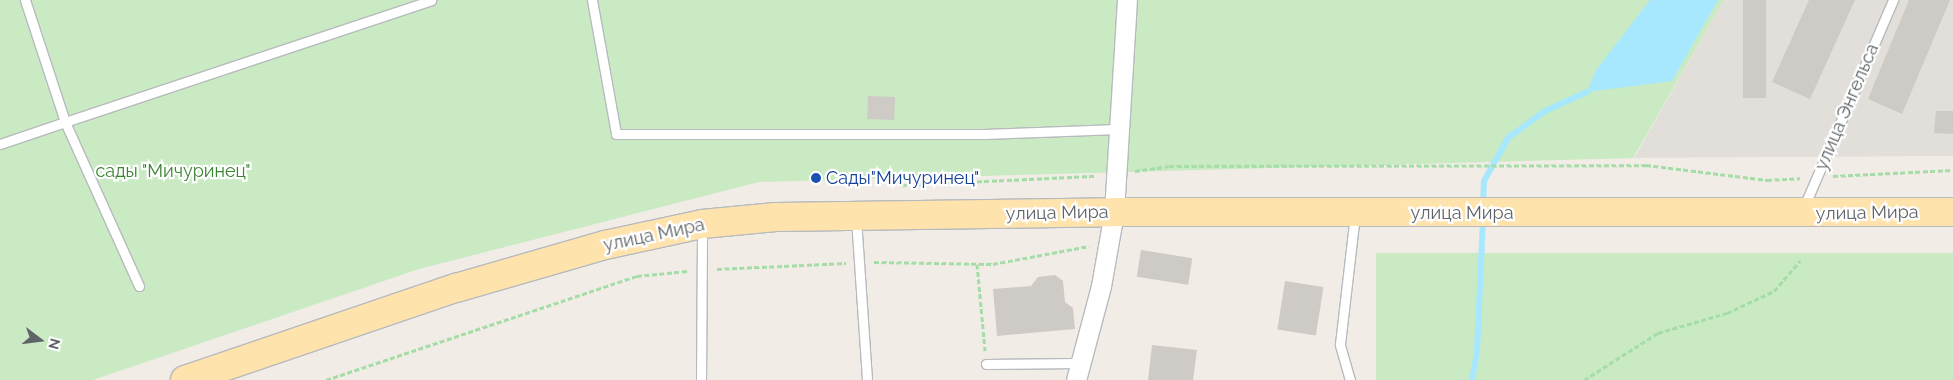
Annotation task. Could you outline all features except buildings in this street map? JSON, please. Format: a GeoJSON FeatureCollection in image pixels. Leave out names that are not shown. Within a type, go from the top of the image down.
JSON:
{"type":"FeatureCollection","features":[{"type":"Feature","properties":{"kind":"main road","name":"улица Мира"},"geometry":{"type":"LineString","coordinates":[[185,380],[456,288],[605,245],[702,224],[856,215],[1114,212],[1953,212]]}},
{"type":"Feature","properties":{"kind":"street"},"geometry":{"type":"LineString","coordinates":[[1077,372],[1101,286],[1114,212],[1127,0]]}},
{"type":"Feature","properties":{"kind":"lane"},"geometry":{"type":"LineString","coordinates":[[25,0],[65,122],[140,286]]}},
{"type":"Feature","properties":{"kind":"lane"},"geometry":{"type":"LineString","coordinates":[[0,144],[431,0]]}},
{"type":"Feature","properties":{"kind":"lane"},"geometry":{"type":"LineString","coordinates":[[592,0],[616,134],[984,134],[1118,130]]}},
{"type":"Feature","properties":{"kind":"lane","name":"улица Энгельса"},"geometry":{"type":"LineString","coordinates":[[1801,213],[1893,0]]}},
{"type":"Feature","properties":{"kind":"lane"},"geometry":{"type":"LineString","coordinates":[[1350,380],[1340,344],[1356,212]]}},
{"type":"Feature","properties":{"kind":"lane"},"geometry":{"type":"LineString","coordinates":[[856,215],[867,380]]}},
{"type":"Feature","properties":{"kind":"lane"},"geometry":{"type":"LineString","coordinates":[[701,380],[702,224]]}},
{"type":"Feature","properties":{"kind":"lane"},"geometry":{"type":"LineString","coordinates":[[986,364],[1077,372]]}},
{"type":"Feature","properties":{"kind":"path"},"geometry":{"type":"LineString","coordinates":[[902,185],[1115,175],[1169,166],[1646,165],[1768,180],[1806,178]]}},
{"type":"Feature","properties":{"kind":"path"},"geometry":{"type":"LineString","coordinates":[[1826,177],[1953,170]]}},
{"type":"Feature","properties":{"kind":"path"},"geometry":{"type":"LineString","coordinates":[[1584,380],[1658,334],[1727,313],[1774,291],[1800,261]]}},
{"type":"Feature","properties":{"kind":"path"},"geometry":{"type":"LineString","coordinates":[[977,264],[986,364]]}},
{"type":"Feature","properties":{"kind":"shaded area"},"geometry":{"type":"Polygon","coordinates":[[[1724,0],[1953,0],[1953,156],[1634,158],[1724,0]]]}},
{"type":"Feature","properties":{"kind":"green space","name":"сады \"Мичуринец\""},"geometry":{"type":"Polygon","coordinates":[[[0,0],[1724,0],[1633,158],[759,182],[419,269],[93,380],[0,380],[0,0]]]}},
{"type":"Feature","properties":{"kind":"green space"},"geometry":{"type":"Polygon","coordinates":[[[1376,253],[1953,253],[1953,380],[1376,380],[1376,253]]]}},
{"type":"Feature","properties":{"kind":"water"},"geometry":{"type":"Polygon","coordinates":[[[1650,0],[1718,0],[1672,81],[1587,92],[1596,70],[1650,0]]]}},
{"type":"Feature","properties":{"kind":"waterway"},"geometry":{"type":"LineString","coordinates":[[1483,207],[1484,181],[1508,138],[1545,111],[1587,92]]}},
{"type":"Feature","properties":{"kind":"waterway"},"geometry":{"type":"LineString","coordinates":[[1472,380],[1477,351],[1483,219]]}},
{"type":"Feature","properties":{"kind":"place","name":"Сады\"Мичуринец\""},"geometry":{"type":"Point","coordinates":[816,178]}}]}
